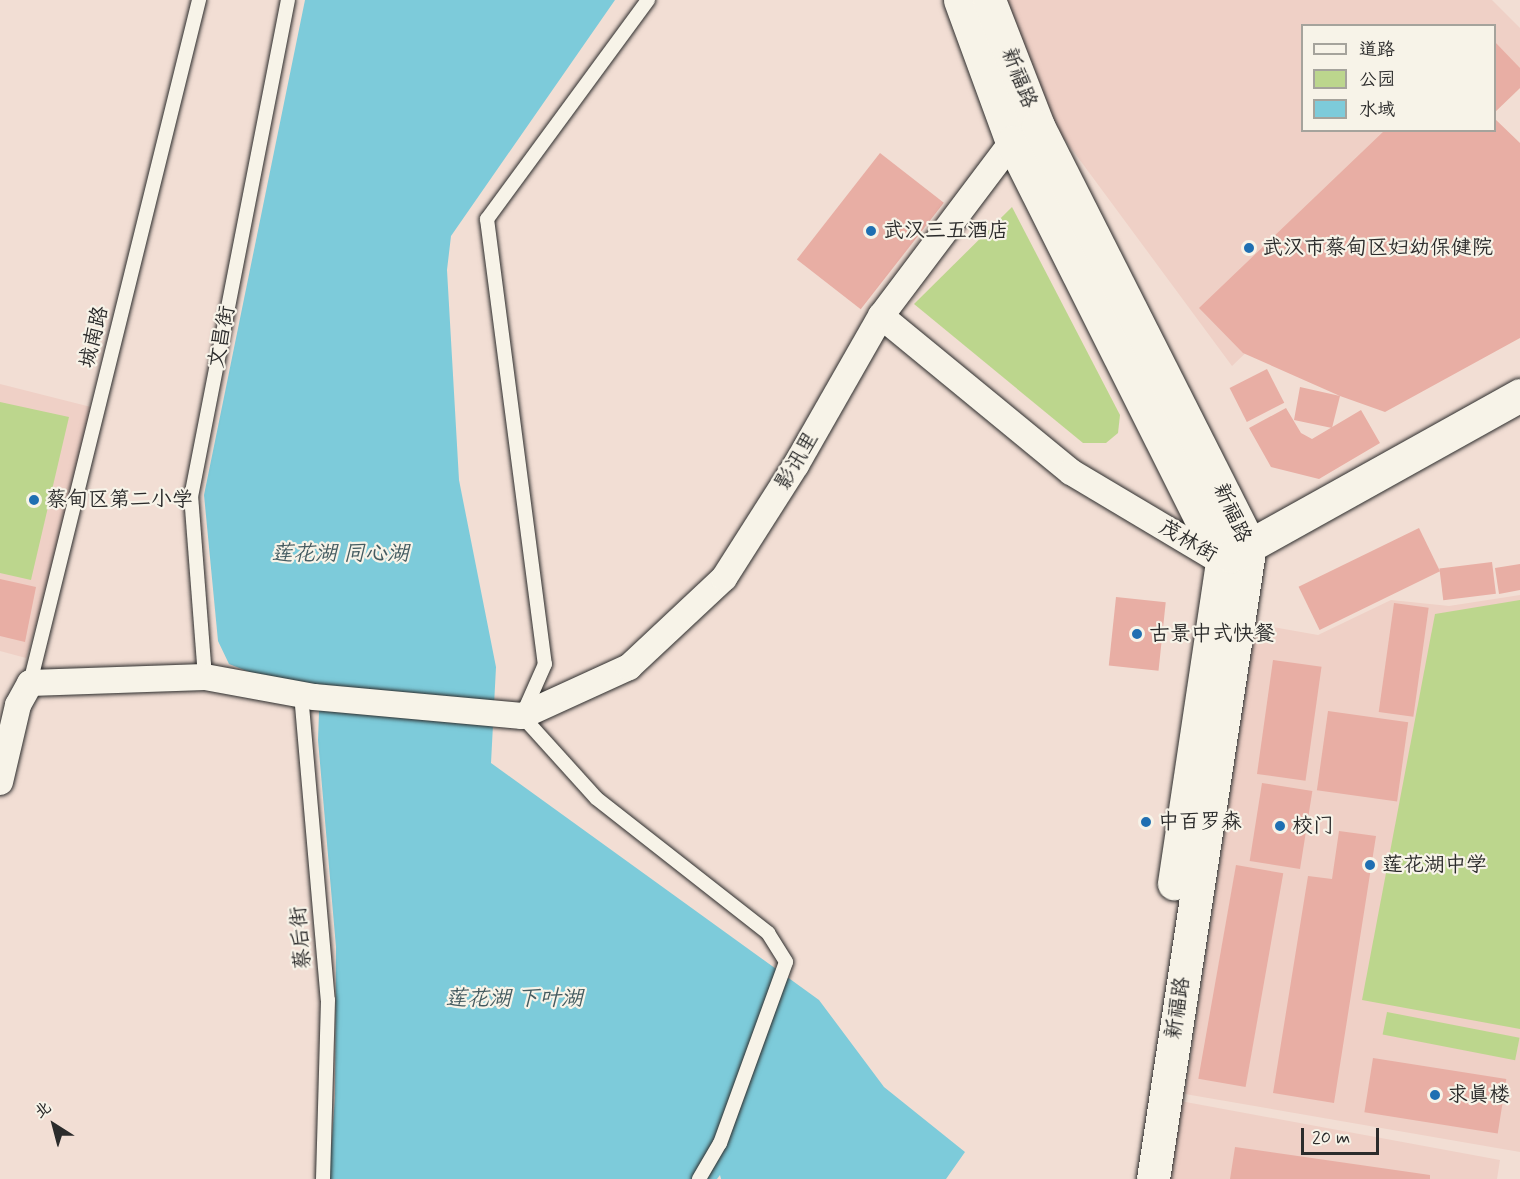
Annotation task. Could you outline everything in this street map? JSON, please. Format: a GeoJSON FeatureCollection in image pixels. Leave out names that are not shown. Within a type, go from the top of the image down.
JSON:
{"type":"FeatureCollection","features":[{"type":"Feature","properties":{"kind":"street","name":"新福路"},"geometry":{"type":"LineString","coordinates":[[960,0],[1012,142],[1222,562],[1131,1179]]}},
{"type":"Feature","properties":{"kind":"street","name":"新福路"},"geometry":{"type":"LineString","coordinates":[[989,0],[1038,126],[1250,544],[1153,1179]]}},
{"type":"Feature","properties":{"kind":"street","name":"影讯里"},"geometry":{"type":"LineString","coordinates":[[522,716],[629,667],[724,578],[796,465],[880,316],[1012,142]]}},
{"type":"Feature","properties":{"kind":"street","name":"茂林街"},"geometry":{"type":"LineString","coordinates":[[880,316],[1071,472],[1222,562],[1250,544],[1520,395]]}},
{"type":"Feature","properties":{"kind":"street"},"geometry":{"type":"LineString","coordinates":[[0,782],[24,694],[205,676],[308,696],[522,716]]}},
{"type":"Feature","properties":{"kind":"lane","name":"城南路"},"geometry":{"type":"LineString","coordinates":[[24,694],[199,0]]}},
{"type":"Feature","properties":{"kind":"lane","name":"文昌街"},"geometry":{"type":"LineString","coordinates":[[205,676],[191,497],[288,0]]}},
{"type":"Feature","properties":{"kind":"lane"},"geometry":{"type":"LineString","coordinates":[[648,0],[487,219],[545,664],[522,716],[596,798],[768,933],[786,962],[720,1143],[699,1179]]}},
{"type":"Feature","properties":{"kind":"lane","name":"蔡后街"},"geometry":{"type":"LineString","coordinates":[[308,696],[328,1000],[322,1179]]}},
{"type":"Feature","properties":{"kind":"shaded area","name":"武汉市蔡甸区妇幼保健院"},"geometry":{"type":"Polygon","coordinates":[[[997,0],[1492,0],[1520,28],[1520,88],[1496,111],[1496,24],[1301,24],[1301,132],[1475,132],[1232,366],[1037,102],[997,0]]]}},
{"type":"Feature","properties":{"kind":"shaded area","name":"蔡甸区第二小学"},"geometry":{"type":"Polygon","coordinates":[[[0,384],[91,407],[46,593],[26,658],[0,651],[0,384]]]}},
{"type":"Feature","properties":{"kind":"shaded area","name":"莲花湖中学"},"geometry":{"type":"Polygon","coordinates":[[[1520,595],[1520,1152],[1185,1094],[1256,624],[1318,635],[1391,600],[1449,606],[1520,595]]]}},
{"type":"Feature","properties":{"kind":"shaded area"},"geometry":{"type":"Polygon","coordinates":[[[1164,1098],[1500,1160],[1497,1179],[1153,1179],[1164,1098]]]}},
{"type":"Feature","properties":{"kind":"green space"},"geometry":{"type":"Polygon","coordinates":[[[1012,207],[1120,415],[1118,433],[1106,443],[1083,443],[914,304],[1012,207]]]}},
{"type":"Feature","properties":{"kind":"green space"},"geometry":{"type":"Polygon","coordinates":[[[0,402],[69,417],[31,580],[0,573],[0,402]]]}},
{"type":"Feature","properties":{"kind":"green space"},"geometry":{"type":"Polygon","coordinates":[[[1520,600],[1520,1029],[1362,1000],[1435,614],[1520,600]]]}},
{"type":"Feature","properties":{"kind":"green space"},"geometry":{"type":"Polygon","coordinates":[[[1387,1012],[1520,1038],[1515,1060],[1383,1035],[1387,1012]]]}},
{"type":"Feature","properties":{"kind":"water"},"geometry":{"type":"Polygon","coordinates":[[[305,0],[615,0],[451,236],[447,270],[459,480],[496,667],[491,763],[819,1000],[884,1087],[965,1152],[946,1179],[721,1179],[720,1175],[717,1179],[329,1179],[335,1097],[336,947],[318,740],[320,686],[252,673],[229,664],[218,641],[204,495],[305,0]]]}},
{"type":"Feature","properties":{"kind":"building"},"geometry":{"type":"Polygon","coordinates":[[[1496,43],[1520,68],[1520,88],[1496,111],[1496,43]]]}},
{"type":"Feature","properties":{"kind":"building"},"geometry":{"type":"Polygon","coordinates":[[[1496,120],[1520,143],[1520,338],[1385,412],[1340,396],[1243,353],[1199,308],[1383,132],[1496,132],[1496,120]]]}},
{"type":"Feature","properties":{"kind":"building","name":"武汉三五酒店"},"geometry":{"type":"Polygon","coordinates":[[[880,153],[944,203],[861,309],[797,259],[880,153]]]}},
{"type":"Feature","properties":{"kind":"building"},"geometry":{"type":"Polygon","coordinates":[[[1267,369],[1284,403],[1247,422],[1230,388],[1267,369]]]}},
{"type":"Feature","properties":{"kind":"building"},"geometry":{"type":"Polygon","coordinates":[[[1300,387],[1340,396],[1332,428],[1294,420],[1300,387]]]}},
{"type":"Feature","properties":{"kind":"building"},"geometry":{"type":"Polygon","coordinates":[[[1286,408],[1301,433],[1312,439],[1361,410],[1380,443],[1319,479],[1271,467],[1249,428],[1286,408]]]}},
{"type":"Feature","properties":{"kind":"building"},"geometry":{"type":"Polygon","coordinates":[[[1419,528],[1440,571],[1320,630],[1299,587],[1419,528]]]}},
{"type":"Feature","properties":{"kind":"building"},"geometry":{"type":"Polygon","coordinates":[[[1492,562],[1496,594],[1443,600],[1439,568],[1492,562]]]}},
{"type":"Feature","properties":{"kind":"building"},"geometry":{"type":"Polygon","coordinates":[[[1520,564],[1520,590],[1499,594],[1495,568],[1520,564]]]}},
{"type":"Feature","properties":{"kind":"building"},"geometry":{"type":"Polygon","coordinates":[[[0,579],[36,587],[25,642],[0,636],[0,579]]]}},
{"type":"Feature","properties":{"kind":"building","name":"古景中式快餐"},"geometry":{"type":"Polygon","coordinates":[[[1116,597],[1166,602],[1159,671],[1109,666],[1116,597]]]}},
{"type":"Feature","properties":{"kind":"building"},"geometry":{"type":"Polygon","coordinates":[[[1394,603],[1429,608],[1413,717],[1379,712],[1394,603]]]}},
{"type":"Feature","properties":{"kind":"building"},"geometry":{"type":"Polygon","coordinates":[[[1273,660],[1322,667],[1306,781],[1257,774],[1273,660]]]}},
{"type":"Feature","properties":{"kind":"building"},"geometry":{"type":"Polygon","coordinates":[[[1328,711],[1408,722],[1397,801],[1317,790],[1328,711]]]}},
{"type":"Feature","properties":{"kind":"building","name":"校门"},"geometry":{"type":"Polygon","coordinates":[[[1262,783],[1312,791],[1300,869],[1250,861],[1262,783]]]}},
{"type":"Feature","properties":{"kind":"building"},"geometry":{"type":"Polygon","coordinates":[[[1339,831],[1376,836],[1334,1103],[1273,1093],[1308,876],[1332,879],[1339,831]]]}},
{"type":"Feature","properties":{"kind":"building"},"geometry":{"type":"Polygon","coordinates":[[[1236,865],[1283,873],[1246,1087],[1198,1079],[1236,865]]]}},
{"type":"Feature","properties":{"kind":"building","name":"求真楼"},"geometry":{"type":"Polygon","coordinates":[[[1373,1058],[1506,1079],[1498,1133],[1364,1112],[1373,1058]]]}},
{"type":"Feature","properties":{"kind":"building"},"geometry":{"type":"Polygon","coordinates":[[[1235,1147],[1430,1175],[1430,1179],[1230,1179],[1235,1147]]]}},
{"type":"Feature","properties":{"kind":"place","name":"武汉三五酒店"},"geometry":{"type":"Point","coordinates":[871,231]}},
{"type":"Feature","properties":{"kind":"place","name":"武汉市蔡甸区妇幼保健院"},"geometry":{"type":"Point","coordinates":[1249,248]}},
{"type":"Feature","properties":{"kind":"place","name":"蔡甸区第二小学"},"geometry":{"type":"Point","coordinates":[34,500]}},
{"type":"Feature","properties":{"kind":"place","name":"古景中式快餐"},"geometry":{"type":"Point","coordinates":[1137,634]}},
{"type":"Feature","properties":{"kind":"place","name":"中百罗森"},"geometry":{"type":"Point","coordinates":[1146,822]}},
{"type":"Feature","properties":{"kind":"place","name":"校门"},"geometry":{"type":"Point","coordinates":[1280,826]}},
{"type":"Feature","properties":{"kind":"place","name":"莲花湖中学"},"geometry":{"type":"Point","coordinates":[1370,865]}},
{"type":"Feature","properties":{"kind":"place","name":"求真楼"},"geometry":{"type":"Point","coordinates":[1435,1095]}},
{"type":"Feature","properties":{"kind":"water label","name":"莲花湖 同心湖"},"geometry":{"type":"Point","coordinates":[340,555]}},
{"type":"Feature","properties":{"kind":"water label","name":"莲花湖 下叶湖"},"geometry":{"type":"Point","coordinates":[514,1000]}}]}
